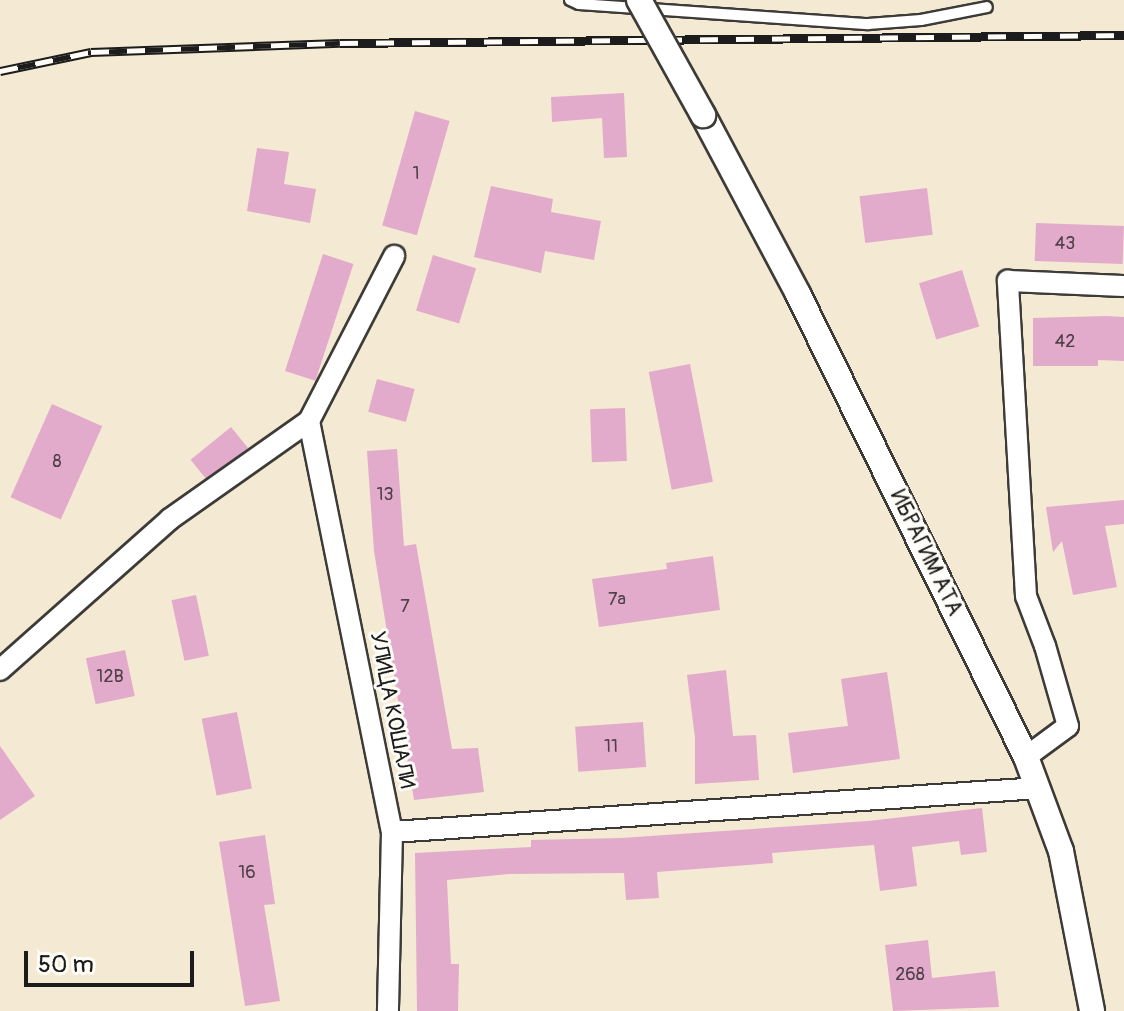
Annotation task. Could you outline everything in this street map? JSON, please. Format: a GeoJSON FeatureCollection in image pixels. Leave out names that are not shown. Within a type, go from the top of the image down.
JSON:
{"type":"FeatureCollection","features":[{"type":"Feature","properties":{"kind":"street","name":"ИБРАГИМ АТА"},"geometry":{"type":"LineString","coordinates":[[639,0],[798,294],[1026,757],[1061,851],[1092,1011]]}},
{"type":"Feature","properties":{"kind":"street"},"geometry":{"type":"LineString","coordinates":[[0,670],[170,519],[309,421],[394,256]]}},
{"type":"Feature","properties":{"kind":"street"},"geometry":{"type":"LineString","coordinates":[[1026,757],[1068,726],[1045,646],[1026,596],[1008,281],[1124,286]]}},
{"type":"Feature","properties":{"kind":"street","name":"УЛИЦА КОШАЛИ"},"geometry":{"type":"LineString","coordinates":[[309,421],[392,832],[388,1011]]}},
{"type":"Feature","properties":{"kind":"street"},"geometry":{"type":"LineString","coordinates":[[392,832],[1039,788]]}},
{"type":"Feature","properties":{"kind":"lane"},"geometry":{"type":"LineString","coordinates":[[570,0],[579,4],[868,24],[921,20],[987,7]]}},
{"type":"Feature","properties":{"kind":"building"},"geometry":{"type":"Polygon","coordinates":[[[624,93],[627,157],[604,158],[602,118],[552,122],[551,97],[624,93]]]}},
{"type":"Feature","properties":{"kind":"building"},"geometry":{"type":"Polygon","coordinates":[[[415,111],[450,121],[417,235],[382,225],[415,111]]]}},
{"type":"Feature","properties":{"kind":"building"},"geometry":{"type":"Polygon","coordinates":[[[257,148],[289,152],[284,184],[316,189],[310,223],[247,211],[257,148]]]}},
{"type":"Feature","properties":{"kind":"building"},"geometry":{"type":"Polygon","coordinates":[[[491,186],[553,199],[551,212],[601,221],[594,260],[545,251],[541,273],[474,257],[491,186]]]}},
{"type":"Feature","properties":{"kind":"building"},"geometry":{"type":"Polygon","coordinates":[[[927,188],[933,235],[865,243],[860,196],[927,188]]]}},
{"type":"Feature","properties":{"kind":"building"},"geometry":{"type":"Polygon","coordinates":[[[1036,223],[1124,226],[1123,264],[1035,261],[1036,223]]]}},
{"type":"Feature","properties":{"kind":"building"},"geometry":{"type":"Polygon","coordinates":[[[323,254],[353,264],[315,381],[285,371],[323,254]]]}},
{"type":"Feature","properties":{"kind":"building"},"geometry":{"type":"Polygon","coordinates":[[[433,255],[476,268],[459,324],[416,310],[433,255]]]}},
{"type":"Feature","properties":{"kind":"building"},"geometry":{"type":"Polygon","coordinates":[[[962,270],[979,326],[936,340],[919,283],[962,270]]]}},
{"type":"Feature","properties":{"kind":"building"},"geometry":{"type":"Polygon","coordinates":[[[1124,317],[1124,361],[1098,360],[1098,366],[1033,366],[1033,318],[1124,317]]]}},
{"type":"Feature","properties":{"kind":"building"},"geometry":{"type":"Polygon","coordinates":[[[690,364],[713,482],[672,490],[649,372],[690,364]]]}},
{"type":"Feature","properties":{"kind":"building"},"geometry":{"type":"Polygon","coordinates":[[[377,379],[415,389],[406,422],[368,412],[377,379]]]}},
{"type":"Feature","properties":{"kind":"building"},"geometry":{"type":"Polygon","coordinates":[[[52,404],[102,426],[61,520],[11,497],[52,404]]]}},
{"type":"Feature","properties":{"kind":"building"},"geometry":{"type":"Polygon","coordinates":[[[625,408],[627,461],[592,462],[590,409],[625,408]]]}},
{"type":"Feature","properties":{"kind":"building"},"geometry":{"type":"Polygon","coordinates":[[[231,427],[248,448],[208,481],[191,460],[231,427]]]}},
{"type":"Feature","properties":{"kind":"building"},"geometry":{"type":"Polygon","coordinates":[[[397,449],[404,546],[416,544],[452,749],[478,748],[484,792],[414,800],[374,551],[367,451],[397,449]]]}},
{"type":"Feature","properties":{"kind":"building"},"geometry":{"type":"Polygon","coordinates":[[[1124,500],[1124,524],[1105,526],[1117,587],[1073,595],[1062,541],[1053,552],[1046,507],[1124,500]]]}},
{"type":"Feature","properties":{"kind":"building"},"geometry":{"type":"Polygon","coordinates":[[[713,556],[720,610],[599,627],[592,579],[667,569],[666,563],[713,556]]]}},
{"type":"Feature","properties":{"kind":"building"},"geometry":{"type":"Polygon","coordinates":[[[196,595],[209,656],[184,661],[172,600],[196,595]]]}},
{"type":"Feature","properties":{"kind":"building"},"geometry":{"type":"Polygon","coordinates":[[[125,650],[135,696],[96,704],[86,658],[125,650]]]}},
{"type":"Feature","properties":{"kind":"building"},"geometry":{"type":"Polygon","coordinates":[[[726,670],[733,736],[756,735],[759,780],[695,784],[695,738],[687,675],[726,670]]]}},
{"type":"Feature","properties":{"kind":"building"},"geometry":{"type":"Polygon","coordinates":[[[887,672],[900,759],[793,773],[788,733],[848,726],[841,679],[887,672]]]}},
{"type":"Feature","properties":{"kind":"building"},"geometry":{"type":"Polygon","coordinates":[[[237,712],[252,789],[217,795],[202,719],[237,712]]]}},
{"type":"Feature","properties":{"kind":"building"},"geometry":{"type":"Polygon","coordinates":[[[643,722],[646,767],[578,772],[575,727],[643,722]]]}},
{"type":"Feature","properties":{"kind":"building"},"geometry":{"type":"Polygon","coordinates":[[[0,746],[35,796],[0,820],[0,746]]]}},
{"type":"Feature","properties":{"kind":"building"},"geometry":{"type":"Polygon","coordinates":[[[982,808],[987,852],[961,855],[959,841],[912,847],[917,886],[880,891],[874,845],[772,853],[773,863],[657,872],[659,898],[626,900],[624,873],[509,874],[447,880],[451,964],[459,964],[458,1011],[417,1011],[415,853],[531,847],[531,840],[621,838],[868,821],[982,808]]]}},
{"type":"Feature","properties":{"kind":"building"},"geometry":{"type":"Polygon","coordinates":[[[265,835],[275,904],[264,905],[280,1001],[245,1006],[219,842],[265,835]]]}},
{"type":"Feature","properties":{"kind":"building"},"geometry":{"type":"Polygon","coordinates":[[[928,940],[932,978],[995,971],[999,1007],[893,1011],[885,945],[928,940]]]}},
{"type":"Feature","properties":{"kind":"railway"},"geometry":{"type":"LineString","coordinates":[[0,71],[91,52],[340,43],[1124,35]]}}]}
